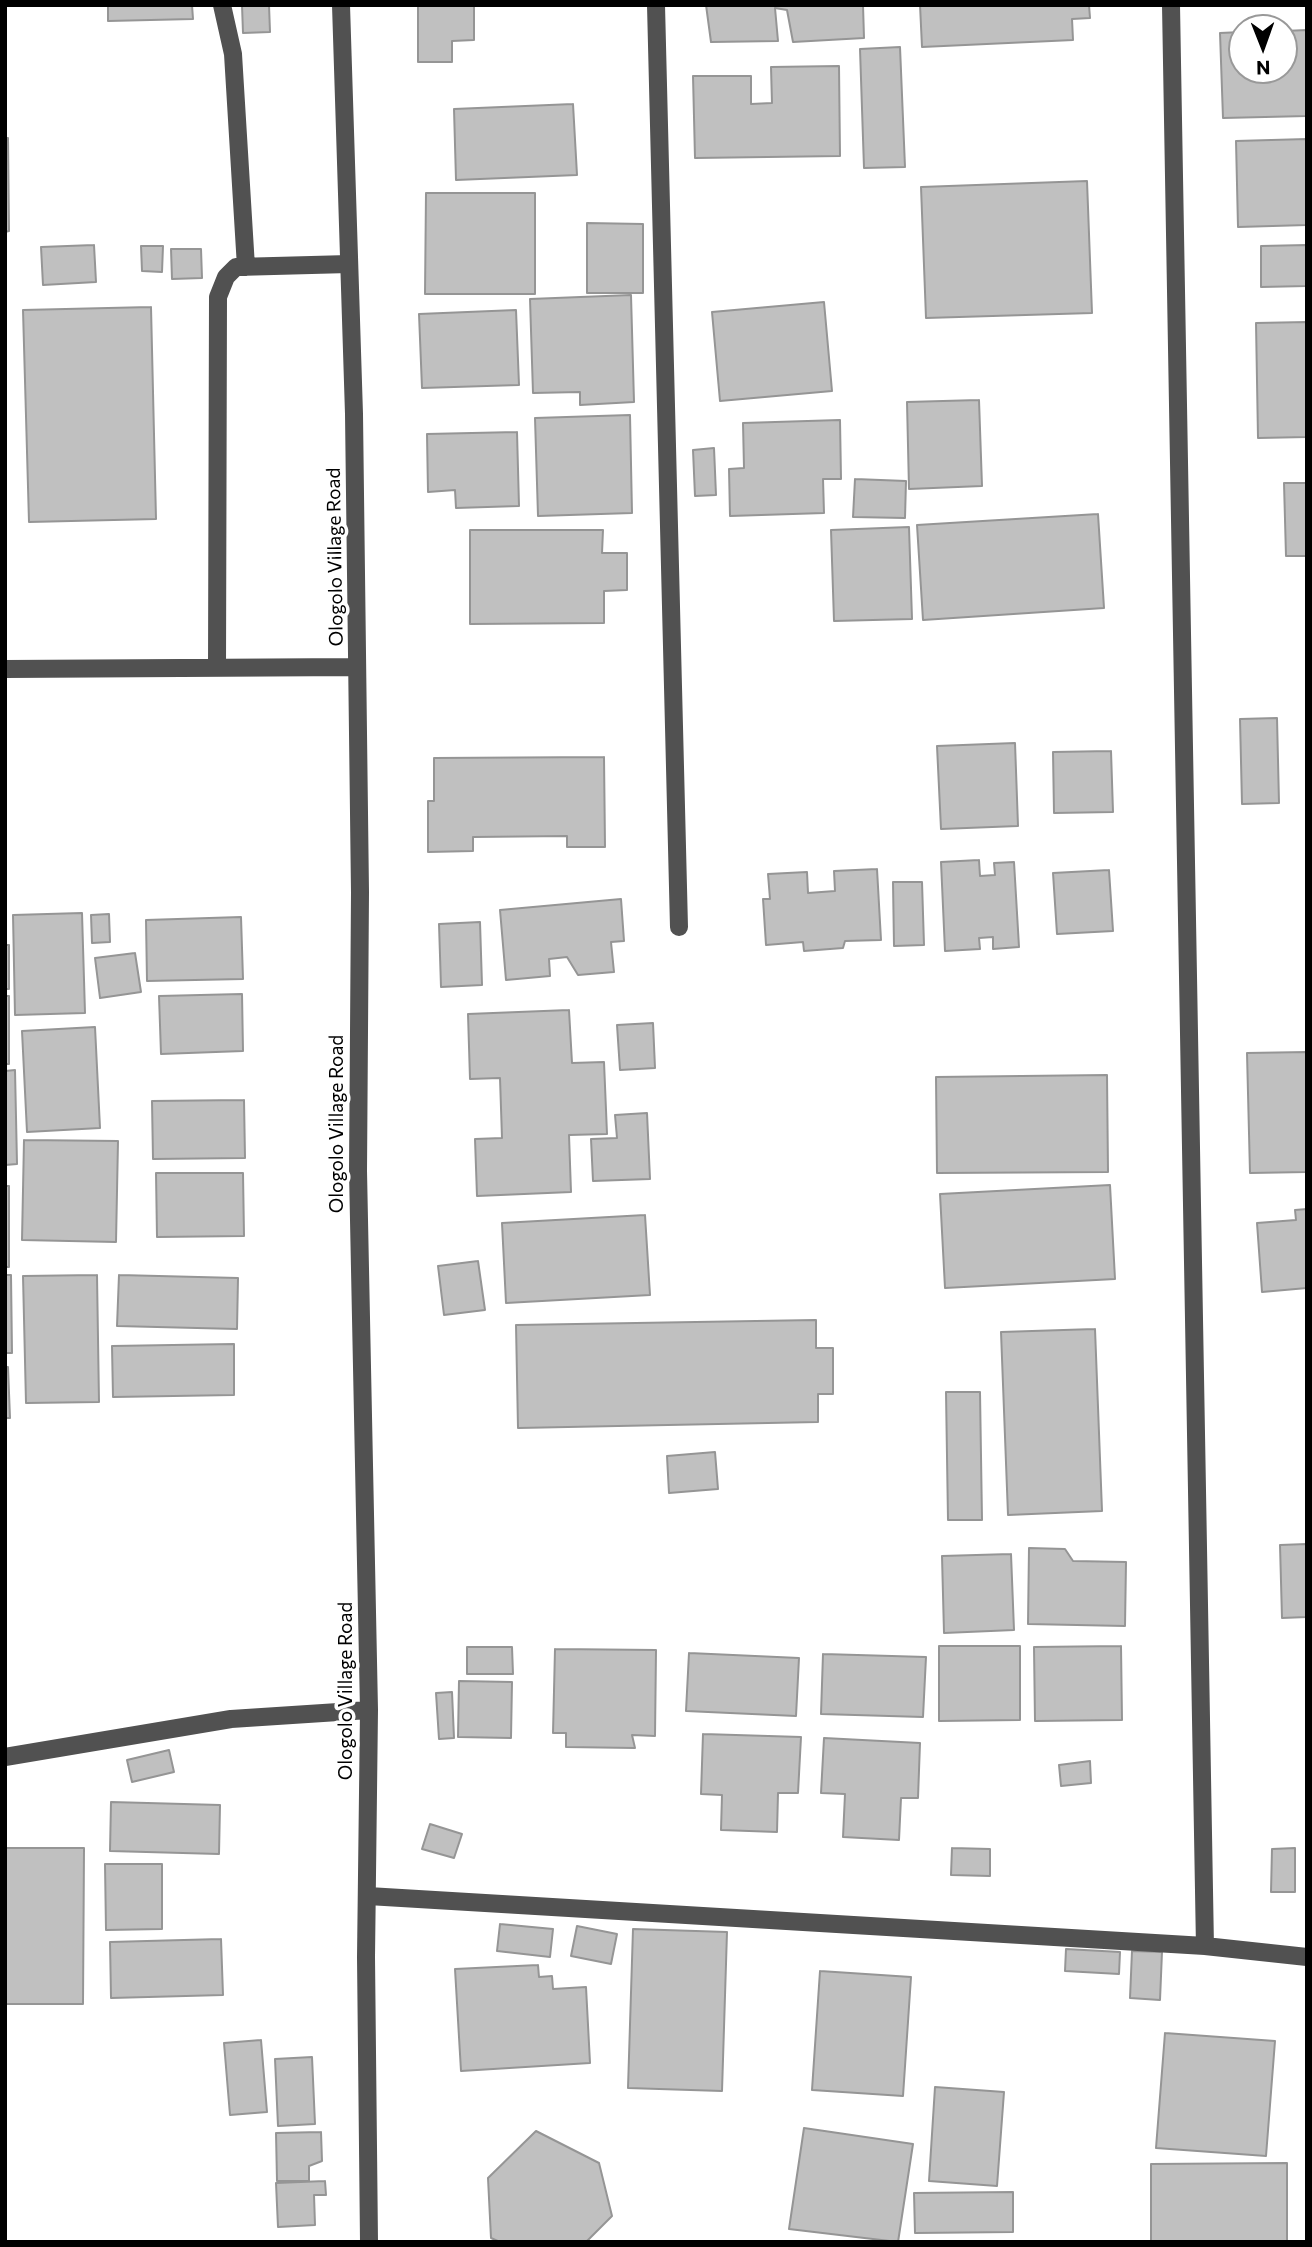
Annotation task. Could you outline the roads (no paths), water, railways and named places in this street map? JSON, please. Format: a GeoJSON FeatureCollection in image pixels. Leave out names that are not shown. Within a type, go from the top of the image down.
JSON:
{"type":"FeatureCollection","features":[{"type":"Feature","properties":{"kind":"street"},"geometry":{"type":"LineString","coordinates":[[222,5],[233,54],[246,267]]}},
{"type":"Feature","properties":{"kind":"street","name":"Ologolo Village Road"},"geometry":{"type":"LineString","coordinates":[[341,5],[349,264],[360,892],[358,1171],[369,1710],[369,2242]]}},
{"type":"Feature","properties":{"kind":"street"},"geometry":{"type":"LineString","coordinates":[[656,5],[679,927]]}},
{"type":"Feature","properties":{"kind":"street"},"geometry":{"type":"LineString","coordinates":[[1171,5],[1205,1946]]}},
{"type":"Feature","properties":{"kind":"street"},"geometry":{"type":"LineString","coordinates":[[217,668],[218,297],[226,277],[236,267],[349,264]]}},
{"type":"Feature","properties":{"kind":"street"},"geometry":{"type":"LineString","coordinates":[[5,669],[357,667]]}},
{"type":"Feature","properties":{"kind":"street"},"geometry":{"type":"LineString","coordinates":[[5,1757],[231,1719],[369,1710]]}},
{"type":"Feature","properties":{"kind":"street"},"geometry":{"type":"LineString","coordinates":[[368,1896],[1205,1946],[1307,1957]]}}]}
